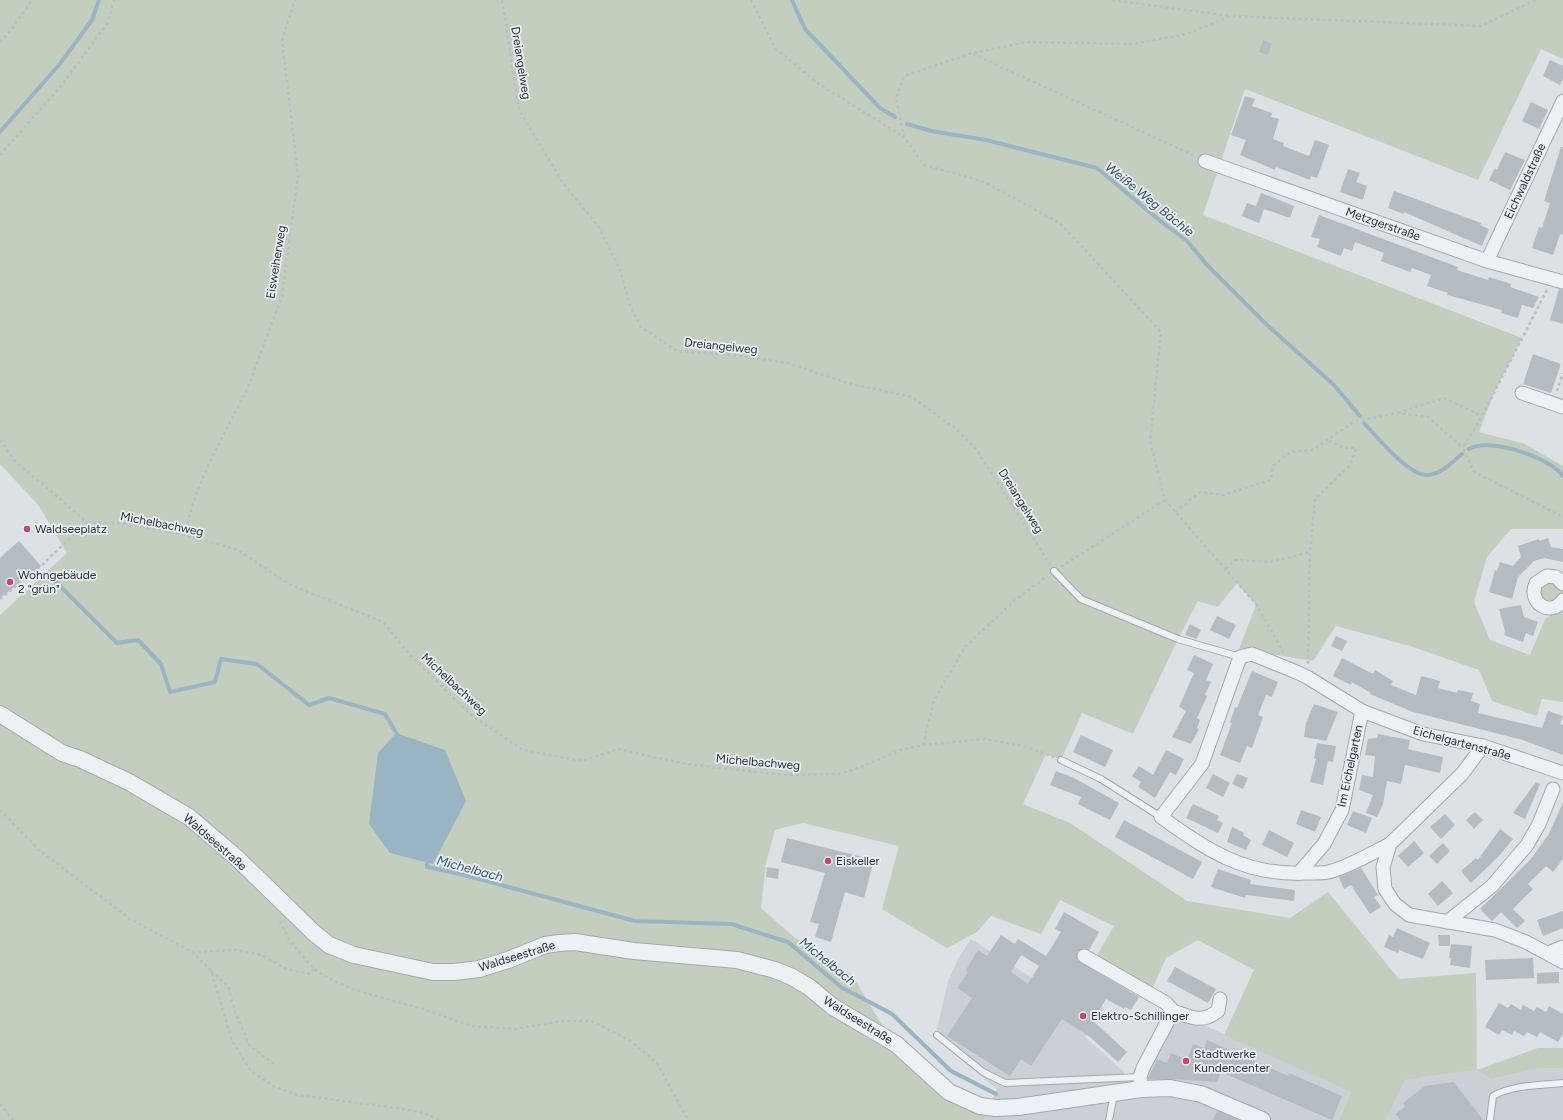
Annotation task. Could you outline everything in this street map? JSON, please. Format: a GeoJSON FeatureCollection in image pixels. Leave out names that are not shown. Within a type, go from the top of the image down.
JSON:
{"type":"FeatureCollection","features":[{"type":"Feature","properties":{"kind":"street","name":"Eichwaldstraße"},"geometry":{"type":"LineString","coordinates":[[1487,260],[1563,101]]}},
{"type":"Feature","properties":{"kind":"street","name":"Metzgerstraße"},"geometry":{"type":"LineString","coordinates":[[1205,161],[1487,260],[1558,281]]}},
{"type":"Feature","properties":{"kind":"street"},"geometry":{"type":"LineString","coordinates":[[1522,393],[1558,405]]}},
{"type":"Feature","properties":{"kind":"street"},"geometry":{"type":"LineString","coordinates":[[1563,584],[1556,577],[1547,576],[1536,583],[1533,592],[1535,600],[1545,608],[1554,608],[1563,600]]}},
{"type":"Feature","properties":{"kind":"street","name":"Im Eichelgarten"},"geometry":{"type":"LineString","coordinates":[[1240,657],[1252,654],[1294,671],[1307,677],[1362,711],[1342,810],[1324,844],[1299,873]]}},
{"type":"Feature","properties":{"kind":"street"},"geometry":{"type":"LineString","coordinates":[[1240,657],[1202,764],[1161,817],[1199,844],[1233,862],[1272,872],[1331,872],[1390,844],[1462,774],[1483,746]]}},
{"type":"Feature","properties":{"kind":"street","name":"Eichelgartenstraße"},"geometry":{"type":"LineString","coordinates":[[1362,711],[1423,734],[1483,746],[1563,773]]}},
{"type":"Feature","properties":{"kind":"street","name":"Waldseestraße"},"geometry":{"type":"LineString","coordinates":[[0,714],[62,753],[80,759],[129,782],[189,818],[236,857],[313,932],[329,945],[354,955],[433,972],[454,972],[479,969],[508,960],[545,945],[559,942],[575,942],[634,951],[737,960],[776,970],[809,987],[834,1007],[896,1044],[949,1092],[980,1106],[996,1108],[1018,1107],[1114,1092],[1140,1083],[1194,1092],[1216,1099],[1262,1120]]}},
{"type":"Feature","properties":{"kind":"street"},"geometry":{"type":"LineString","coordinates":[[1446,922],[1492,886],[1527,845],[1539,824],[1555,789]]}},
{"type":"Feature","properties":{"kind":"street"},"geometry":{"type":"LineString","coordinates":[[1390,844],[1383,867],[1385,889],[1395,904],[1409,915],[1495,930],[1526,942],[1563,962]]}},
{"type":"Feature","properties":{"kind":"street"},"geometry":{"type":"LineString","coordinates":[[1548,953],[1563,947]]}},
{"type":"Feature","properties":{"kind":"street"},"geometry":{"type":"LineString","coordinates":[[1084,956],[1166,1002],[1173,1011],[1196,1019],[1209,1018],[1218,1011],[1220,999]]}},
{"type":"Feature","properties":{"kind":"street"},"geometry":{"type":"LineString","coordinates":[[1140,1083],[1143,1068],[1173,1011]]}},
{"type":"Feature","properties":{"kind":"lane","name":"Im Eichelgarten"},"geometry":{"type":"LineString","coordinates":[[1054,571],[1081,599],[1178,639],[1240,657]]}},
{"type":"Feature","properties":{"kind":"lane"},"geometry":{"type":"LineString","coordinates":[[1061,760],[1101,778],[1161,817]]}},
{"type":"Feature","properties":{"kind":"lane"},"geometry":{"type":"LineString","coordinates":[[937,1035],[983,1072],[1005,1083],[1140,1083]]}},
{"type":"Feature","properties":{"kind":"lane"},"geometry":{"type":"LineString","coordinates":[[1490,1120],[1493,1096],[1500,1092],[1540,1085],[1563,1083]]}},
{"type":"Feature","properties":{"kind":"lane"},"geometry":{"type":"LineString","coordinates":[[1109,1120],[1114,1092]]}},
{"type":"Feature","properties":{"kind":"path"},"geometry":{"type":"LineString","coordinates":[[0,42],[8,34],[32,0]]}},
{"type":"Feature","properties":{"kind":"path"},"geometry":{"type":"LineString","coordinates":[[0,155],[61,86],[107,24],[114,0]]}},
{"type":"Feature","properties":{"kind":"path","name":"Eisweiherweg"},"geometry":{"type":"LineString","coordinates":[[184,535],[195,497],[207,468],[247,390],[282,296],[298,176],[282,40],[295,0]]}},
{"type":"Feature","properties":{"kind":"path","name":"Dreiangelweg"},"geometry":{"type":"LineString","coordinates":[[502,0],[519,110],[563,183],[598,226],[621,272],[629,303],[641,328],[677,351],[734,355],[786,363],[847,383],[912,397],[956,428],[976,449],[1054,571]]}},
{"type":"Feature","properties":{"kind":"path"},"geometry":{"type":"LineString","coordinates":[[751,0],[775,48],[819,84],[904,137],[924,165],[982,181],[1060,223],[1161,332],[1150,441],[1165,500],[1256,604],[1294,671]]}},
{"type":"Feature","properties":{"kind":"path"},"geometry":{"type":"LineString","coordinates":[[1112,0],[1230,16],[1481,26],[1536,0]]}},
{"type":"Feature","properties":{"kind":"path"},"geometry":{"type":"LineString","coordinates":[[904,137],[896,98],[904,76],[972,53],[1028,42],[1131,44],[1187,34],[1230,16]]}},
{"type":"Feature","properties":{"kind":"path"},"geometry":{"type":"LineString","coordinates":[[972,53],[1205,161]]}},
{"type":"Feature","properties":{"kind":"path"},"geometry":{"type":"LineString","coordinates":[[1463,448],[1558,281]]}},
{"type":"Feature","properties":{"kind":"path"},"geometry":{"type":"LineString","coordinates":[[1558,405],[1563,373]]}},
{"type":"Feature","properties":{"kind":"path"},"geometry":{"type":"LineString","coordinates":[[1175,512],[1200,492],[1223,495],[1271,480],[1273,466],[1290,452],[1312,450],[1356,421],[1398,413],[1444,398],[1482,416]]}},
{"type":"Feature","properties":{"kind":"path"},"geometry":{"type":"LineString","coordinates":[[1398,413],[1428,417],[1463,448],[1474,472],[1563,517]]}},
{"type":"Feature","properties":{"kind":"path"},"geometry":{"type":"LineString","coordinates":[[0,440],[15,461],[87,522],[41,566],[0,599]]}},
{"type":"Feature","properties":{"kind":"path"},"geometry":{"type":"LineString","coordinates":[[1307,677],[1310,552],[1315,500],[1351,464],[1356,448],[1344,448],[1327,440]]}},
{"type":"Feature","properties":{"kind":"path"},"geometry":{"type":"LineString","coordinates":[[923,746],[934,700],[965,647],[1014,601],[1054,571],[1165,500]]}},
{"type":"Feature","properties":{"kind":"path","name":"Michelbachweg"},"geometry":{"type":"LineString","coordinates":[[87,522],[130,524],[184,535],[236,549],[291,585],[383,622],[411,656],[471,715],[523,750],[582,761],[618,749],[694,765],[785,775],[839,774],[861,767],[901,750],[984,739],[1023,746],[1061,760]]}},
{"type":"Feature","properties":{"kind":"path"},"geometry":{"type":"LineString","coordinates":[[1226,569],[1235,560],[1270,562],[1310,552]]}},
{"type":"Feature","properties":{"kind":"path"},"geometry":{"type":"LineString","coordinates":[[0,810],[39,850],[130,919],[192,952],[228,986],[236,1015],[250,1046],[274,1064]]}},
{"type":"Feature","properties":{"kind":"path"},"geometry":{"type":"LineString","coordinates":[[283,904],[280,921],[290,941],[314,969],[332,980],[355,990],[419,1008],[472,1026],[514,1029],[562,1021],[592,1021],[629,1040],[657,1063],[688,1120]]}},
{"type":"Feature","properties":{"kind":"path"},"geometry":{"type":"LineString","coordinates":[[192,952],[236,950],[262,955],[284,968],[308,974],[314,969]]}},
{"type":"Feature","properties":{"kind":"path"},"geometry":{"type":"LineString","coordinates":[[211,970],[232,1041],[252,1071],[273,1086],[297,1095],[397,1108],[424,1113],[440,1120]]}},
{"type":"Feature","properties":{"kind":"path"},"geometry":{"type":"LineString","coordinates":[[0,1104],[14,1120]]}},
{"type":"Feature","properties":{"kind":"shaded area"},"geometry":{"type":"Polygon","coordinates":[[[971,939],[1073,1004],[1091,1001],[1104,1008],[1085,1037],[1124,1072],[1124,1077],[1143,1068],[1173,1011],[1351,1092],[1339,1120],[983,1120],[997,1089],[935,1038],[948,981],[959,957],[971,939]]]}},
{"type":"Feature","properties":{"kind":"shaded area"},"geometry":{"type":"Polygon","coordinates":[[[1563,1068],[1563,1120],[1386,1120],[1405,1080],[1476,1070],[1493,1079],[1534,1069],[1563,1068]]]}},
{"type":"Feature","properties":{"kind":"green space"},"geometry":{"type":"Polygon","coordinates":[[[0,0],[1563,0],[1563,59],[1541,49],[1478,180],[1245,89],[1203,215],[1522,338],[1495,391],[1479,432],[1525,444],[1563,466],[1563,529],[1511,529],[1487,557],[1474,602],[1490,640],[1530,655],[1545,619],[1563,608],[1563,702],[1542,699],[1537,716],[1492,701],[1479,670],[1410,646],[1336,626],[1313,661],[1239,649],[1256,605],[1237,583],[1218,607],[1198,601],[1178,639],[1133,734],[1082,713],[1061,760],[1046,754],[1023,804],[1070,823],[1187,901],[1290,918],[1328,892],[1399,979],[1476,973],[1477,1070],[1538,1048],[1563,1048],[1563,1068],[1534,1069],[1492,1079],[1476,1070],[1405,1080],[1386,1120],[1339,1120],[1351,1092],[1224,1035],[1254,970],[1198,940],[1166,958],[1150,994],[1093,962],[1114,926],[1060,900],[1041,934],[991,916],[977,932],[947,948],[882,909],[899,846],[803,823],[775,830],[766,863],[761,908],[794,937],[852,975],[896,1048],[987,1114],[983,1120],[0,1120],[0,615],[67,553],[39,506],[0,464],[0,0]]]}},
{"type":"Feature","properties":{"kind":"green space"},"geometry":{"type":"Polygon","coordinates":[[[1539,580],[1563,584],[1563,600],[1554,608],[1533,592],[1539,580]]]}},
{"type":"Feature","properties":{"kind":"water"},"geometry":{"type":"Polygon","coordinates":[[[396,733],[445,750],[466,801],[433,864],[390,853],[369,824],[378,753],[396,733]]]}},
{"type":"Feature","properties":{"kind":"building"},"geometry":{"type":"Polygon","coordinates":[[[1263,40],[1272,44],[1268,55],[1259,52],[1263,40]]]}},
{"type":"Feature","properties":{"kind":"building"},"geometry":{"type":"Polygon","coordinates":[[[1550,60],[1563,66],[1563,79],[1560,85],[1543,76],[1550,60]]]}},
{"type":"Feature","properties":{"kind":"building"},"geometry":{"type":"Polygon","coordinates":[[[1245,96],[1255,99],[1252,106],[1272,113],[1271,117],[1279,119],[1273,139],[1284,143],[1283,146],[1309,156],[1315,140],[1329,145],[1317,178],[1311,176],[1310,180],[1276,167],[1275,170],[1240,155],[1246,140],[1231,135],[1245,96]]]}},
{"type":"Feature","properties":{"kind":"building"},"geometry":{"type":"Polygon","coordinates":[[[1531,102],[1548,110],[1539,129],[1522,121],[1531,102]]]}},
{"type":"Feature","properties":{"kind":"building"},"geometry":{"type":"Polygon","coordinates":[[[1561,147],[1563,147],[1563,235],[1560,234],[1553,255],[1532,248],[1539,227],[1542,228],[1550,203],[1544,201],[1561,147]]]}},
{"type":"Feature","properties":{"kind":"building"},"geometry":{"type":"Polygon","coordinates":[[[1505,152],[1525,160],[1510,190],[1489,180],[1495,168],[1497,170],[1505,152]]]}},
{"type":"Feature","properties":{"kind":"building"},"geometry":{"type":"Polygon","coordinates":[[[1348,169],[1360,173],[1356,182],[1367,186],[1363,200],[1340,192],[1348,169]]]}},
{"type":"Feature","properties":{"kind":"building"},"geometry":{"type":"Polygon","coordinates":[[[1394,191],[1481,223],[1480,225],[1489,229],[1482,246],[1404,212],[1404,214],[1388,208],[1394,191]]]}},
{"type":"Feature","properties":{"kind":"building"},"geometry":{"type":"Polygon","coordinates":[[[1261,193],[1294,206],[1290,218],[1264,209],[1259,223],[1242,216],[1247,203],[1256,206],[1261,193]]]}},
{"type":"Feature","properties":{"kind":"building"},"geometry":{"type":"Polygon","coordinates":[[[1319,215],[1458,267],[1457,270],[1488,280],[1489,277],[1511,284],[1510,287],[1539,297],[1533,308],[1522,305],[1518,318],[1501,313],[1502,310],[1447,295],[1448,293],[1427,286],[1431,275],[1412,268],[1410,272],[1381,261],[1384,253],[1355,242],[1352,251],[1344,248],[1341,256],[1317,247],[1320,239],[1311,237],[1319,215]]]}},
{"type":"Feature","properties":{"kind":"building"},"geometry":{"type":"Polygon","coordinates":[[[1559,289],[1563,290],[1563,324],[1550,320],[1559,289]]]}},
{"type":"Feature","properties":{"kind":"building"},"geometry":{"type":"Polygon","coordinates":[[[1533,354],[1561,364],[1551,393],[1523,384],[1533,354]]]}},
{"type":"Feature","properties":{"kind":"building"},"geometry":{"type":"Polygon","coordinates":[[[1548,538],[1551,547],[1563,549],[1563,562],[1544,558],[1534,561],[1518,577],[1512,599],[1489,592],[1495,570],[1497,571],[1500,562],[1513,566],[1521,557],[1518,546],[1539,539],[1539,541],[1548,538]]]}},
{"type":"Feature","properties":{"kind":"building","name":"Wohngebäude 2 \"grün\""},"geometry":{"type":"Polygon","coordinates":[[[19,541],[41,566],[0,598],[0,558],[19,541]]]}},
{"type":"Feature","properties":{"kind":"building"},"geometry":{"type":"Polygon","coordinates":[[[1521,605],[1524,617],[1538,622],[1533,636],[1526,633],[1523,642],[1504,635],[1505,631],[1499,609],[1521,605]]]}},
{"type":"Feature","properties":{"kind":"building"},"geometry":{"type":"Polygon","coordinates":[[[1217,616],[1236,625],[1229,639],[1210,630],[1217,616]]]}},
{"type":"Feature","properties":{"kind":"building"},"geometry":{"type":"Polygon","coordinates":[[[1190,624],[1201,630],[1196,639],[1185,635],[1190,624]]]}},
{"type":"Feature","properties":{"kind":"building"},"geometry":{"type":"Polygon","coordinates":[[[1336,636],[1347,641],[1342,651],[1331,646],[1336,636]]]}},
{"type":"Feature","properties":{"kind":"building"},"geometry":{"type":"Polygon","coordinates":[[[1194,655],[1213,664],[1206,680],[1211,682],[1205,695],[1207,696],[1197,718],[1200,720],[1197,728],[1199,729],[1191,744],[1172,737],[1186,711],[1179,707],[1194,673],[1187,670],[1194,655]]]}},
{"type":"Feature","properties":{"kind":"building"},"geometry":{"type":"Polygon","coordinates":[[[1342,658],[1373,674],[1375,670],[1393,681],[1391,685],[1416,695],[1421,676],[1440,681],[1438,688],[1457,693],[1458,690],[1473,693],[1471,701],[1480,704],[1478,713],[1542,728],[1548,711],[1563,716],[1560,724],[1563,725],[1563,755],[1523,740],[1413,712],[1370,694],[1371,693],[1352,682],[1351,685],[1333,676],[1342,658]]]}},
{"type":"Feature","properties":{"kind":"building"},"geometry":{"type":"Polygon","coordinates":[[[1252,671],[1278,682],[1272,697],[1266,695],[1258,715],[1263,717],[1252,748],[1247,746],[1240,763],[1220,755],[1232,723],[1230,722],[1235,707],[1237,708],[1252,671]]]}},
{"type":"Feature","properties":{"kind":"building"},"geometry":{"type":"Polygon","coordinates":[[[1314,704],[1338,712],[1326,741],[1304,737],[1306,723],[1314,704]]]}},
{"type":"Feature","properties":{"kind":"building"},"geometry":{"type":"Polygon","coordinates":[[[1378,734],[1410,740],[1408,749],[1443,757],[1440,773],[1405,765],[1401,784],[1387,781],[1383,804],[1377,817],[1366,813],[1373,795],[1359,790],[1362,775],[1373,777],[1375,756],[1365,755],[1368,739],[1377,738],[1378,734]]]}},
{"type":"Feature","properties":{"kind":"building"},"geometry":{"type":"Polygon","coordinates":[[[1081,735],[1113,750],[1105,767],[1073,752],[1081,735]]]}},
{"type":"Feature","properties":{"kind":"building"},"geometry":{"type":"Polygon","coordinates":[[[1317,743],[1336,746],[1333,762],[1328,761],[1323,785],[1310,782],[1316,759],[1314,758],[1317,743]]]}},
{"type":"Feature","properties":{"kind":"building"},"geometry":{"type":"Polygon","coordinates":[[[1166,750],[1184,759],[1176,775],[1170,772],[1155,798],[1138,787],[1141,782],[1132,776],[1139,766],[1153,775],[1166,750]]]}},
{"type":"Feature","properties":{"kind":"building"},"geometry":{"type":"Polygon","coordinates":[[[1056,771],[1074,778],[1119,803],[1110,820],[1078,804],[1081,797],[1050,785],[1056,771]]]}},
{"type":"Feature","properties":{"kind":"building"},"geometry":{"type":"Polygon","coordinates":[[[1213,774],[1230,783],[1223,797],[1206,788],[1213,774]]]}},
{"type":"Feature","properties":{"kind":"building"},"geometry":{"type":"Polygon","coordinates":[[[1237,774],[1248,778],[1243,789],[1232,784],[1237,774]]]}},
{"type":"Feature","properties":{"kind":"building"},"geometry":{"type":"Polygon","coordinates":[[[1536,782],[1540,784],[1525,819],[1513,813],[1536,782]]]}},
{"type":"Feature","properties":{"kind":"building"},"geometry":{"type":"Polygon","coordinates":[[[1563,802],[1563,859],[1553,872],[1546,866],[1528,884],[1533,889],[1513,909],[1525,921],[1517,928],[1501,912],[1492,921],[1480,909],[1530,860],[1549,834],[1563,802]]]}},
{"type":"Feature","properties":{"kind":"building"},"geometry":{"type":"Polygon","coordinates":[[[1193,804],[1219,816],[1217,820],[1223,823],[1218,833],[1186,818],[1193,804]]]}},
{"type":"Feature","properties":{"kind":"building"},"geometry":{"type":"Polygon","coordinates":[[[1301,810],[1321,817],[1315,832],[1296,824],[1301,810]]]}},
{"type":"Feature","properties":{"kind":"building"},"geometry":{"type":"Polygon","coordinates":[[[1353,811],[1372,818],[1366,833],[1347,825],[1353,811]]]}},
{"type":"Feature","properties":{"kind":"building"},"geometry":{"type":"Polygon","coordinates":[[[1475,812],[1483,820],[1474,829],[1466,820],[1475,812]]]}},
{"type":"Feature","properties":{"kind":"building"},"geometry":{"type":"Polygon","coordinates":[[[1445,814],[1455,825],[1441,839],[1430,827],[1445,814]]]}},
{"type":"Feature","properties":{"kind":"building"},"geometry":{"type":"Polygon","coordinates":[[[1124,820],[1202,862],[1193,879],[1115,837],[1124,820]]]}},
{"type":"Feature","properties":{"kind":"building"},"geometry":{"type":"Polygon","coordinates":[[[1232,827],[1244,833],[1243,835],[1251,840],[1246,850],[1227,842],[1232,827]]]}},
{"type":"Feature","properties":{"kind":"building"},"geometry":{"type":"Polygon","coordinates":[[[1500,829],[1513,839],[1500,855],[1471,883],[1461,871],[1476,858],[1478,860],[1500,829]]]}},
{"type":"Feature","properties":{"kind":"building"},"geometry":{"type":"Polygon","coordinates":[[[1269,830],[1294,843],[1287,857],[1262,845],[1269,830]]]}},
{"type":"Feature","properties":{"kind":"building"},"geometry":{"type":"Polygon","coordinates":[[[787,838],[874,860],[864,898],[845,892],[831,942],[815,937],[819,924],[810,922],[825,873],[781,862],[787,838]]]}},
{"type":"Feature","properties":{"kind":"building"},"geometry":{"type":"Polygon","coordinates":[[[1414,841],[1424,853],[1408,867],[1398,856],[1414,841]]]}},
{"type":"Feature","properties":{"kind":"building"},"geometry":{"type":"Polygon","coordinates":[[[1443,843],[1450,851],[1437,864],[1429,856],[1443,843]]]}},
{"type":"Feature","properties":{"kind":"building"},"geometry":{"type":"Polygon","coordinates":[[[767,867],[779,869],[778,879],[766,877],[767,867]]]}},
{"type":"Feature","properties":{"kind":"building"},"geometry":{"type":"Polygon","coordinates":[[[1361,868],[1378,895],[1374,897],[1381,907],[1370,914],[1351,885],[1344,889],[1339,877],[1361,868]]]}},
{"type":"Feature","properties":{"kind":"building"},"geometry":{"type":"Polygon","coordinates":[[[1218,869],[1251,880],[1250,884],[1295,890],[1294,901],[1246,895],[1245,898],[1211,887],[1218,869]]]}},
{"type":"Feature","properties":{"kind":"building"},"geometry":{"type":"Polygon","coordinates":[[[1442,881],[1453,893],[1438,906],[1428,894],[1442,881]]]}},
{"type":"Feature","properties":{"kind":"building"},"geometry":{"type":"Polygon","coordinates":[[[1563,911],[1563,928],[1543,936],[1537,920],[1563,911]]]}},
{"type":"Feature","properties":{"kind":"building"},"geometry":{"type":"Polygon","coordinates":[[[1064,912],[1099,932],[1089,950],[1084,948],[1077,952],[1077,960],[1139,997],[1131,1010],[1125,1007],[1124,1009],[1106,999],[1093,1021],[1127,1052],[1118,1062],[1090,1037],[1062,1019],[1031,1066],[1021,1059],[1010,1076],[947,1036],[972,998],[957,988],[968,972],[966,971],[967,968],[978,950],[987,956],[1001,935],[1015,944],[1018,939],[1046,956],[1061,932],[1055,929],[1064,912]],[[1021,955],[1011,972],[1028,984],[1039,966],[1021,955]]]}},
{"type":"Feature","properties":{"kind":"building"},"geometry":{"type":"Polygon","coordinates":[[[1397,928],[1430,943],[1423,959],[1399,950],[1398,953],[1384,947],[1389,935],[1393,937],[1397,928]]]}},
{"type":"Feature","properties":{"kind":"building"},"geometry":{"type":"Polygon","coordinates":[[[1438,935],[1450,935],[1450,946],[1439,946],[1438,935]]]}},
{"type":"Feature","properties":{"kind":"building"},"geometry":{"type":"Polygon","coordinates":[[[1451,944],[1472,946],[1470,968],[1450,965],[1451,958],[1449,958],[1451,944]]]}},
{"type":"Feature","properties":{"kind":"building"},"geometry":{"type":"Polygon","coordinates":[[[1533,958],[1534,978],[1486,980],[1485,960],[1533,958]]]}},
{"type":"Feature","properties":{"kind":"building"},"geometry":{"type":"Polygon","coordinates":[[[1175,967],[1216,989],[1208,1003],[1167,981],[1175,967]]]}},
{"type":"Feature","properties":{"kind":"building"},"geometry":{"type":"Polygon","coordinates":[[[1559,972],[1559,983],[1537,984],[1537,973],[1559,972]]]}},
{"type":"Feature","properties":{"kind":"building"},"geometry":{"type":"Polygon","coordinates":[[[1499,1003],[1508,1008],[1511,1004],[1521,1010],[1523,1005],[1534,1011],[1537,1007],[1546,1012],[1549,1006],[1563,1014],[1563,1034],[1558,1042],[1540,1032],[1537,1037],[1527,1032],[1524,1036],[1514,1031],[1512,1035],[1502,1030],[1499,1035],[1485,1027],[1499,1003]]]}},
{"type":"Feature","properties":{"kind":"building"},"geometry":{"type":"Polygon","coordinates":[[[1207,1040],[1288,1076],[1289,1073],[1342,1096],[1332,1120],[1221,1072],[1217,1082],[1148,1079],[1157,1059],[1167,1063],[1171,1053],[1187,1060],[1193,1044],[1204,1048],[1207,1040]]]}},
{"type":"Feature","properties":{"kind":"building"},"geometry":{"type":"Polygon","coordinates":[[[1454,1082],[1483,1120],[1400,1120],[1396,1114],[1405,1106],[1403,1103],[1425,1086],[1454,1082]]]}},
{"type":"Feature","properties":{"kind":"building"},"geometry":{"type":"Polygon","coordinates":[[[1217,1111],[1238,1120],[1213,1120],[1217,1111]]]}},
{"type":"Feature","properties":{"kind":"waterway"},"geometry":{"type":"LineString","coordinates":[[0,132],[59,65],[92,20],[99,0]]}},
{"type":"Feature","properties":{"kind":"waterway","name":"Weiße Weg Bächle"},"geometry":{"type":"LineString","coordinates":[[792,0],[805,29],[880,108],[895,117]]}},
{"type":"Feature","properties":{"kind":"waterway","name":"Weiße Weg Bächle"},"geometry":{"type":"LineString","coordinates":[[907,124],[931,131],[986,140],[1097,168],[1159,220],[1187,241],[1208,266],[1267,325],[1334,385],[1360,416]]}},
{"type":"Feature","properties":{"kind":"waterway","name":"Weiße Weg Bächle"},"geometry":{"type":"LineString","coordinates":[[1364,423],[1394,455],[1412,470],[1421,474],[1428,475],[1438,472],[1462,454]]}},
{"type":"Feature","properties":{"kind":"waterway","name":"Weiße Weg Bächle"},"geometry":{"type":"LineString","coordinates":[[1469,449],[1478,446],[1491,445],[1519,451],[1545,462],[1556,469],[1563,476]]}},
{"type":"Feature","properties":{"kind":"waterway","name":"Michelbach"},"geometry":{"type":"LineString","coordinates":[[49,575],[117,643],[138,640],[161,664],[170,692],[215,682],[221,659],[257,664],[309,705],[329,698],[385,714],[398,736]]}},
{"type":"Feature","properties":{"kind":"waterway","name":"Michelbach"},"geometry":{"type":"LineString","coordinates":[[427,857],[427,867],[464,875],[635,921],[731,924],[788,942],[841,987],[892,1014],[951,1071],[996,1094]]}},
{"type":"Feature","properties":{"kind":"place","name":"Waldseeplatz"},"geometry":{"type":"Point","coordinates":[27,529]}},
{"type":"Feature","properties":{"kind":"place","name":"Wohngebäude 2 \"grün\""},"geometry":{"type":"Point","coordinates":[10,582]}},
{"type":"Feature","properties":{"kind":"place","name":"Eiskeller"},"geometry":{"type":"Point","coordinates":[828,861]}},
{"type":"Feature","properties":{"kind":"place","name":"Elektro-Schillinger"},"geometry":{"type":"Point","coordinates":[1083,1016]}},
{"type":"Feature","properties":{"kind":"place","name":"Stadtwerke Kundencenter"},"geometry":{"type":"Point","coordinates":[1186,1061]}}]}
